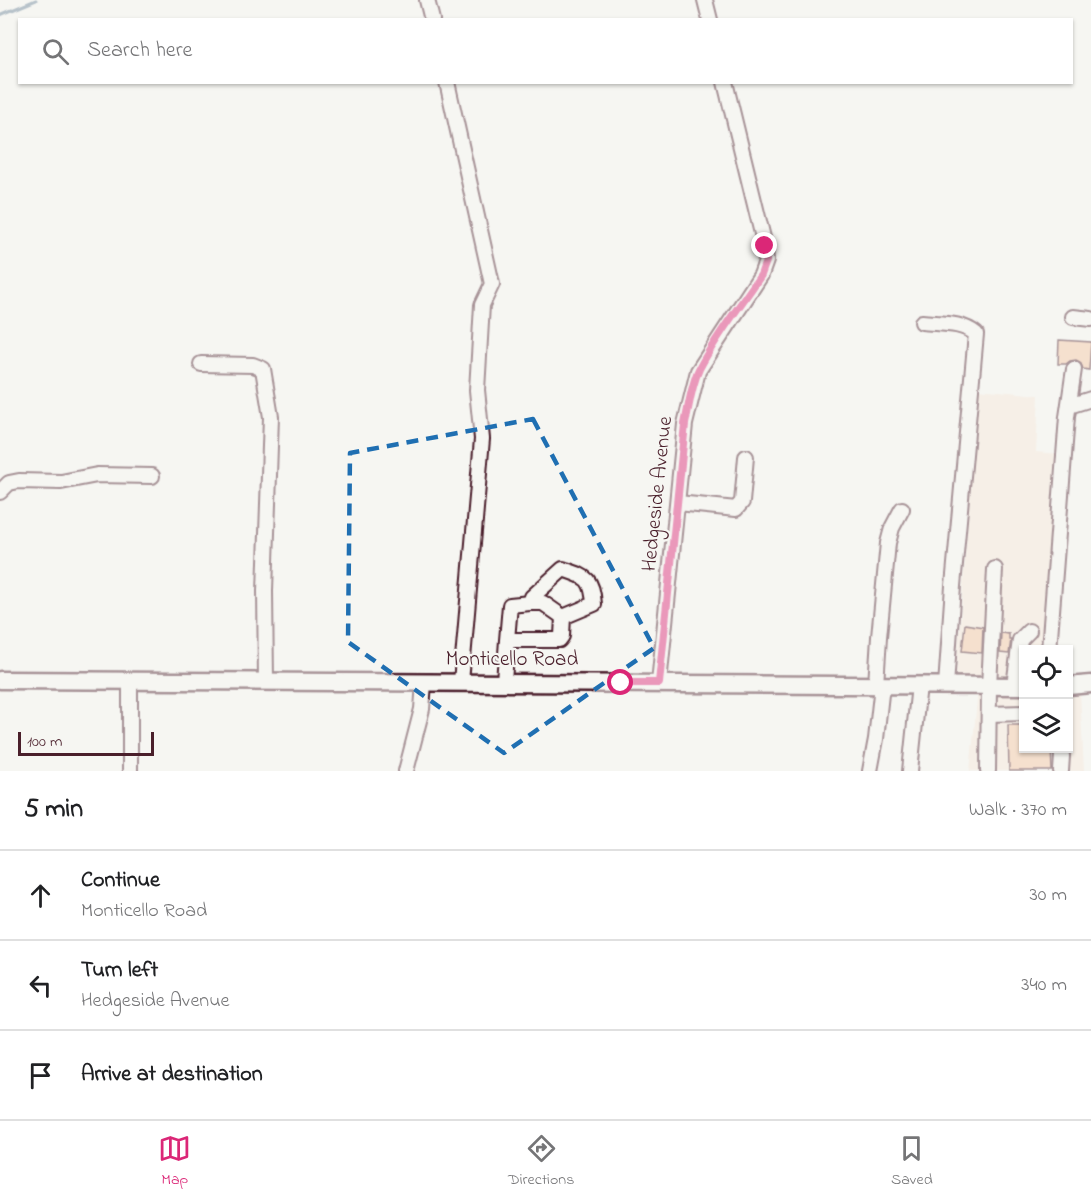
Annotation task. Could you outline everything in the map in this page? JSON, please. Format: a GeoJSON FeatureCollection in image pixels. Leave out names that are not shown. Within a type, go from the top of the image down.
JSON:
{"type":"FeatureCollection","features":[{"type":"Feature","properties":{"kind":"main road","name":"Monticello Road"},"geometry":{"type":"LineString","coordinates":[[0,680],[1019,686]]}},
{"type":"Feature","properties":{"kind":"main road"},"geometry":{"type":"LineString","coordinates":[[1073,686],[1091,684]]}},
{"type":"Feature","properties":{"kind":"street"},"geometry":{"type":"LineString","coordinates":[[427,0],[432,18]]}},
{"type":"Feature","properties":{"kind":"street"},"geometry":{"type":"LineString","coordinates":[[705,0],[710,18]]}},
{"type":"Feature","properties":{"kind":"street"},"geometry":{"type":"LineString","coordinates":[[447,84],[492,284],[482,305],[477,390],[482,439],[461,682]]}},
{"type":"Feature","properties":{"kind":"street","name":"Hedgeside Avenue"},"geometry":{"type":"LineString","coordinates":[[659,683],[685,424],[698,371],[761,275],[766,261],[765,246],[725,84]]}},
{"type":"Feature","properties":{"kind":"street"},"geometry":{"type":"LineString","coordinates":[[1073,317],[1091,319]]}},
{"type":"Feature","properties":{"kind":"street"},"geometry":{"type":"LineString","coordinates":[[922,322],[969,328],[976,334],[946,686]]}},
{"type":"Feature","properties":{"kind":"street"},"geometry":{"type":"LineString","coordinates":[[201,364],[253,364],[263,369],[271,417],[265,591],[266,681]]}},
{"type":"Feature","properties":{"kind":"street"},"geometry":{"type":"LineString","coordinates":[[1049,645],[1074,369]]}},
{"type":"Feature","properties":{"kind":"street"},"geometry":{"type":"LineString","coordinates":[[1069,406],[1091,399]]}},
{"type":"Feature","properties":{"kind":"street"},"geometry":{"type":"LineString","coordinates":[[678,503],[736,509],[742,502],[746,458]]}},
{"type":"Feature","properties":{"kind":"street"},"geometry":{"type":"LineString","coordinates":[[0,492],[9,483],[19,481],[61,482],[97,475],[152,476]]}},
{"type":"Feature","properties":{"kind":"street"},"geometry":{"type":"LineString","coordinates":[[870,771],[876,739],[879,636],[888,543],[892,528],[902,509]]}},
{"type":"Feature","properties":{"kind":"street"},"geometry":{"type":"LineString","coordinates":[[530,603],[532,597],[563,569],[587,579],[592,586],[594,604],[563,617]]}},
{"type":"Feature","properties":{"kind":"street"},"geometry":{"type":"LineString","coordinates":[[988,771],[989,686],[995,569]]}},
{"type":"Feature","properties":{"kind":"street"},"geometry":{"type":"LineString","coordinates":[[504,682],[510,605],[543,603],[563,617]]}},
{"type":"Feature","properties":{"kind":"street"},"geometry":{"type":"LineString","coordinates":[[507,640],[559,640],[562,636],[563,617]]}},
{"type":"Feature","properties":{"kind":"street"},"geometry":{"type":"LineString","coordinates":[[1020,645],[1020,640],[1029,631]]}},
{"type":"Feature","properties":{"kind":"street"},"geometry":{"type":"LineString","coordinates":[[129,771],[130,681]]}},
{"type":"Feature","properties":{"kind":"street"},"geometry":{"type":"LineString","coordinates":[[406,771],[422,709],[424,682]]}},
{"type":"Feature","properties":{"kind":"street"},"geometry":{"type":"LineString","coordinates":[[910,771],[919,685]]}},
{"type":"Feature","properties":{"kind":"street"},"geometry":{"type":"LineString","coordinates":[[989,714],[1019,713]]}},
{"type":"Feature","properties":{"kind":"street"},"geometry":{"type":"LineString","coordinates":[[1061,753],[1061,771]]}},
{"type":"Feature","properties":{"kind":"highlighted area"},"geometry":{"type":"Polygon","coordinates":[[[533,419],[654,648],[504,753],[348,642],[350,453],[533,419]]]}},
{"type":"Feature","properties":{"kind":"shaded area"},"geometry":{"type":"Polygon","coordinates":[[[978,389],[1039,395],[1036,452],[1059,454],[1042,645],[1019,645],[1019,676],[956,676],[978,389]]]}},
{"type":"Feature","properties":{"kind":"shaded area"},"geometry":{"type":"Polygon","coordinates":[[[978,690],[1019,691],[1019,753],[1073,753],[1073,691],[1080,692],[1084,771],[970,771],[978,690]]]}},
{"type":"Feature","properties":{"kind":"building"},"geometry":{"type":"Polygon","coordinates":[[[1059,340],[1091,342],[1089,370],[1083,369],[1080,362],[1076,360],[1058,364],[1059,340]]]}},
{"type":"Feature","properties":{"kind":"building"},"geometry":{"type":"Polygon","coordinates":[[[965,624],[983,627],[982,653],[962,651],[965,624]]]}},
{"type":"Feature","properties":{"kind":"building"},"geometry":{"type":"Polygon","coordinates":[[[1001,633],[1009,634],[1009,639],[1011,639],[1009,654],[1000,653],[1001,633]]]}},
{"type":"Feature","properties":{"kind":"building"},"geometry":{"type":"Polygon","coordinates":[[[1008,725],[1019,725],[1019,753],[1051,753],[1052,771],[1009,771],[1008,725]]]}},
{"type":"Feature","properties":{"kind":"waterway"},"geometry":{"type":"LineString","coordinates":[[0,15],[36,0]]}},
{"type":"Feature","properties":{"kind":"route"},"geometry":{"type":"LineString","coordinates":[[621,683],[659,683],[685,424],[691,397],[698,371],[761,275],[766,261],[765,246]]}}]}
